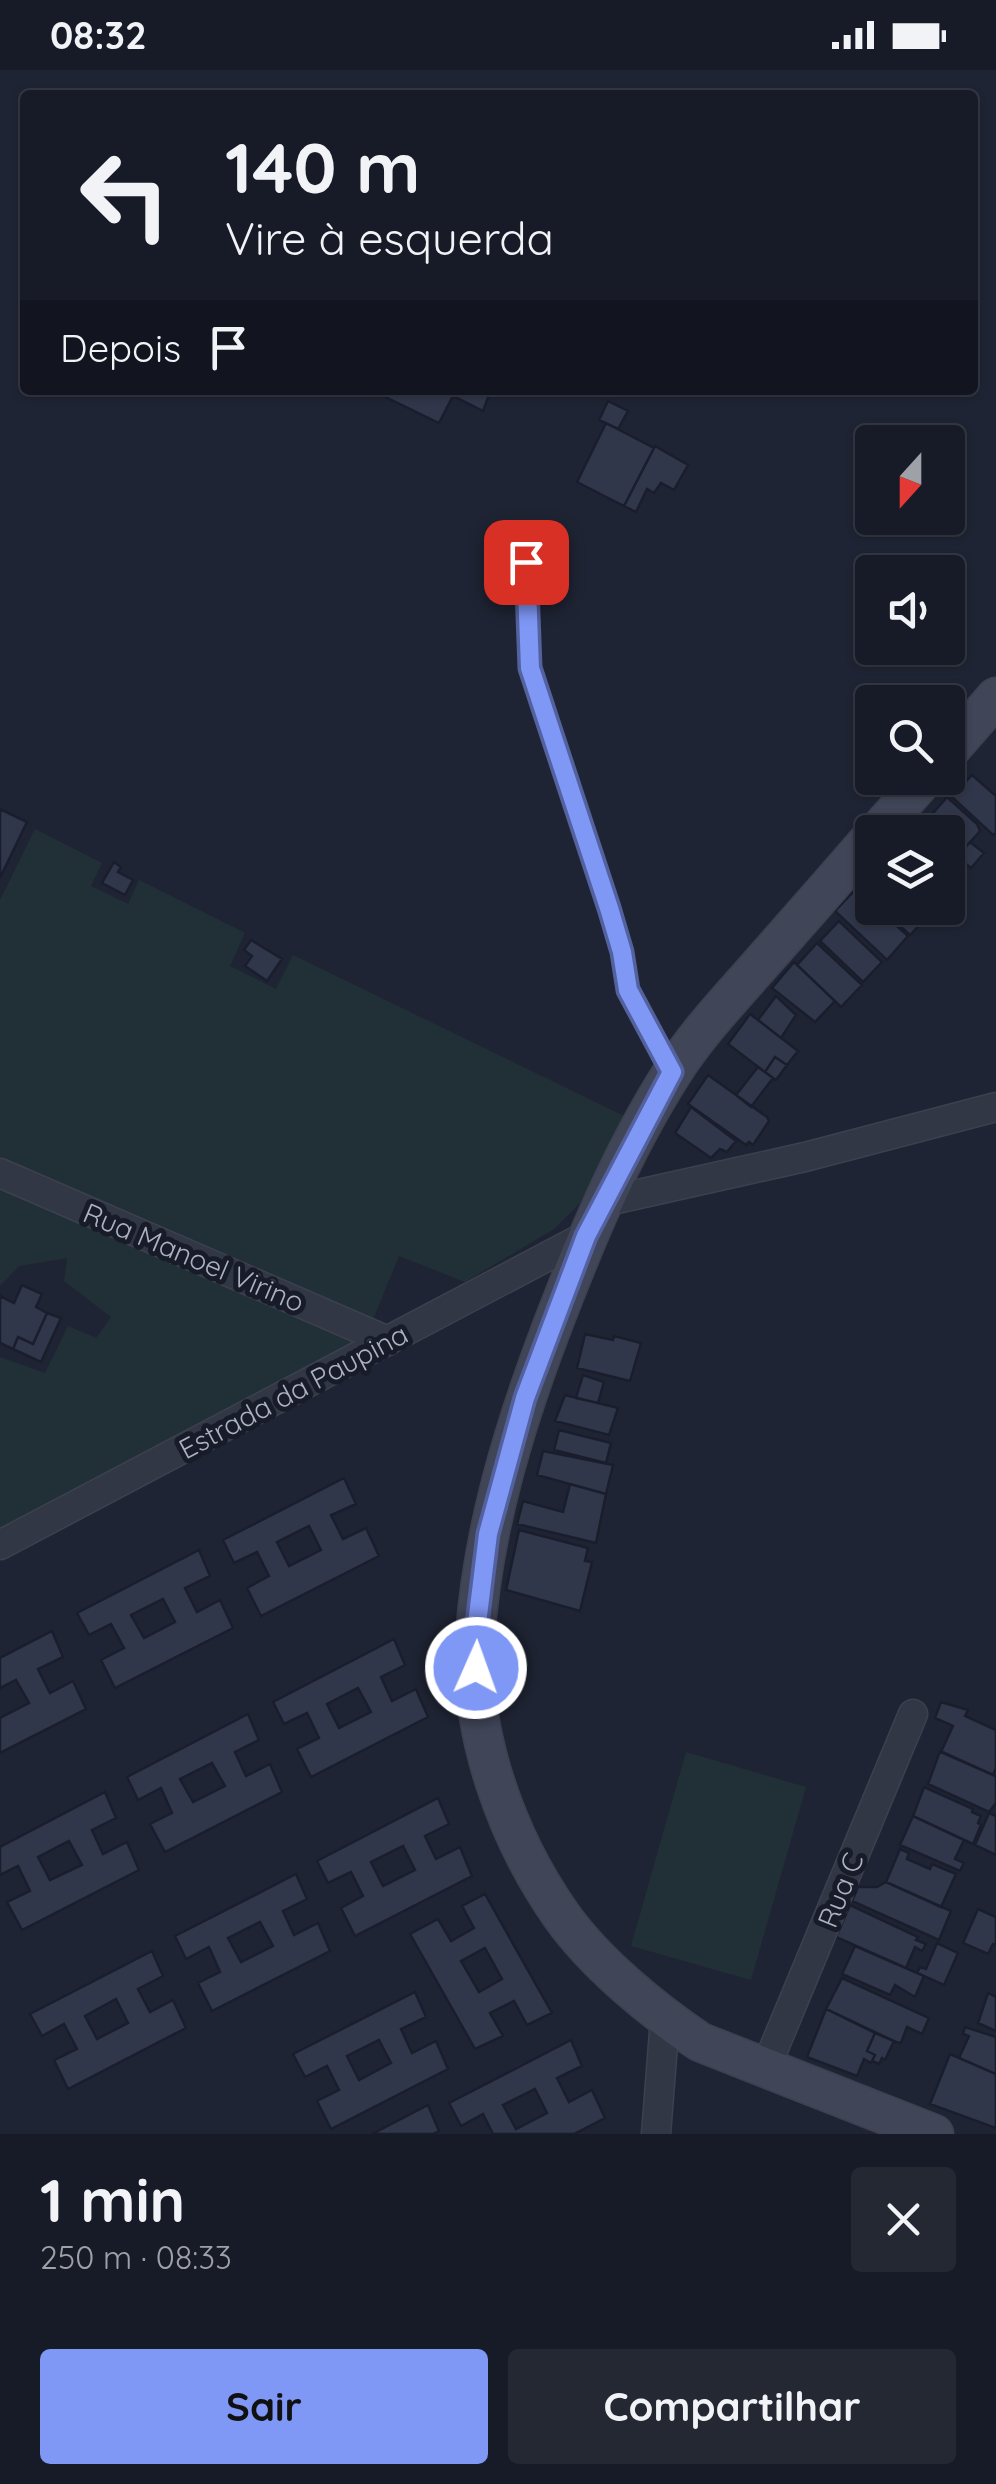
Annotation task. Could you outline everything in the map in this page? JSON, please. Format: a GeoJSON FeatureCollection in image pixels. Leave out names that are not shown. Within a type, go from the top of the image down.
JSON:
{"type":"FeatureCollection","features":[{"type":"Feature","properties":{"kind":"street"},"geometry":{"type":"LineString","coordinates":[[965,733],[996,698]]}},
{"type":"Feature","properties":{"kind":"street"},"geometry":{"type":"LineString","coordinates":[[893,815],[910,795]]}},
{"type":"Feature","properties":{"kind":"street"},"geometry":{"type":"LineString","coordinates":[[855,858],[716,1014],[672,1072],[586,1236],[525,1398],[488,1534],[475,1640],[477,1696],[502,1804],[562,1916],[604,1962],[665,2019],[700,2042],[934,2134]]}},
{"type":"Feature","properties":{"kind":"street"},"geometry":{"type":"LineString","coordinates":[[603,1202],[806,1157],[996,1107]]}},
{"type":"Feature","properties":{"kind":"street","name":"Rua Manoel Virino"},"geometry":{"type":"LineString","coordinates":[[0,1174],[388,1342]]}},
{"type":"Feature","properties":{"kind":"street","name":"Estrada da Paupina"},"geometry":{"type":"LineString","coordinates":[[0,1545],[586,1236]]}},
{"type":"Feature","properties":{"kind":"street","name":"Rua C"},"geometry":{"type":"LineString","coordinates":[[766,2067],[913,1714]]}},
{"type":"Feature","properties":{"kind":"street"},"geometry":{"type":"LineString","coordinates":[[656,2134],[665,2019]]}},
{"type":"Feature","properties":{"kind":"lane"},"geometry":{"type":"LineString","coordinates":[[526,562],[530,668],[609,908],[628,990],[672,1072]]}},
{"type":"Feature","properties":{"kind":"shaded area"},"geometry":{"type":"Polygon","coordinates":[[[35,829],[102,863],[91,886],[128,904],[139,880],[245,933],[230,966],[276,989],[293,955],[624,1116],[581,1202],[554,1229],[465,1282],[399,1256],[370,1327],[0,1166],[0,900],[35,829]]]}},
{"type":"Feature","properties":{"kind":"shaded area"},"geometry":{"type":"Polygon","coordinates":[[[0,1180],[370,1343],[0,1535],[0,1357],[45,1373],[68,1326],[96,1338],[111,1317],[64,1281],[67,1258],[19,1266],[0,1286],[0,1180]]]}},
{"type":"Feature","properties":{"kind":"shaded area"},"geometry":{"type":"Polygon","coordinates":[[[686,1752],[806,1787],[751,1980],[631,1946],[686,1752]]]}},
{"type":"Feature","properties":{"kind":"building"},"geometry":{"type":"Polygon","coordinates":[[[381,395],[489,395],[483,411],[453,396],[439,423],[381,395]]]}},
{"type":"Feature","properties":{"kind":"building"},"geometry":{"type":"Polygon","coordinates":[[[608,401],[628,411],[618,429],[599,420],[608,401]]]}},
{"type":"Feature","properties":{"kind":"building"},"geometry":{"type":"Polygon","coordinates":[[[606,423],[654,448],[624,506],[577,482],[606,423]]]}},
{"type":"Feature","properties":{"kind":"building"},"geometry":{"type":"Polygon","coordinates":[[[655,446],[688,465],[674,490],[661,483],[654,493],[647,489],[636,512],[624,506],[655,446]]]}},
{"type":"Feature","properties":{"kind":"building"},"geometry":{"type":"Polygon","coordinates":[[[972,775],[996,796],[993,835],[952,797],[965,795],[965,783],[972,775]]]}},
{"type":"Feature","properties":{"kind":"building"},"geometry":{"type":"Polygon","coordinates":[[[947,797],[977,824],[980,831],[965,848],[965,815],[931,815],[947,797]]]}},
{"type":"Feature","properties":{"kind":"building"},"geometry":{"type":"Polygon","coordinates":[[[0,809],[27,822],[0,878],[0,809]]]}},
{"type":"Feature","properties":{"kind":"building"},"geometry":{"type":"Polygon","coordinates":[[[970,842],[984,853],[971,868],[965,863],[965,848],[970,842]]]}},
{"type":"Feature","properties":{"kind":"building"},"geometry":{"type":"Polygon","coordinates":[[[114,862],[121,867],[118,872],[133,880],[125,895],[102,883],[114,862]]]}},
{"type":"Feature","properties":{"kind":"building"},"geometry":{"type":"Polygon","coordinates":[[[855,890],[855,925],[896,925],[908,936],[887,960],[835,911],[855,890]]]}},
{"type":"Feature","properties":{"kind":"building"},"geometry":{"type":"Polygon","coordinates":[[[839,921],[882,962],[863,982],[820,941],[839,921]]]}},
{"type":"Feature","properties":{"kind":"building"},"geometry":{"type":"Polygon","coordinates":[[[899,925],[919,925],[910,935],[899,925]]]}},
{"type":"Feature","properties":{"kind":"building"},"geometry":{"type":"Polygon","coordinates":[[[251,940],[282,959],[267,981],[245,966],[252,956],[244,950],[251,940]]]}},
{"type":"Feature","properties":{"kind":"building"},"geometry":{"type":"Polygon","coordinates":[[[817,943],[862,985],[841,1007],[797,965],[817,943]]]}},
{"type":"Feature","properties":{"kind":"building"},"geometry":{"type":"Polygon","coordinates":[[[794,962],[835,1001],[815,1022],[772,988],[794,962]]]}},
{"type":"Feature","properties":{"kind":"building"},"geometry":{"type":"Polygon","coordinates":[[[776,996],[796,1015],[781,1038],[758,1020],[776,996]]]}},
{"type":"Feature","properties":{"kind":"building"},"geometry":{"type":"Polygon","coordinates":[[[750,1014],[798,1051],[787,1065],[775,1057],[765,1072],[728,1044],[750,1014]]]}},
{"type":"Feature","properties":{"kind":"building"},"geometry":{"type":"Polygon","coordinates":[[[775,1057],[787,1065],[776,1080],[765,1072],[775,1057]]]}},
{"type":"Feature","properties":{"kind":"building"},"geometry":{"type":"Polygon","coordinates":[[[758,1067],[773,1078],[751,1107],[736,1095],[758,1067]]]}},
{"type":"Feature","properties":{"kind":"building"},"geometry":{"type":"Polygon","coordinates":[[[708,1075],[767,1117],[769,1121],[753,1145],[746,1145],[688,1104],[708,1075]]]}},
{"type":"Feature","properties":{"kind":"building"},"geometry":{"type":"Polygon","coordinates":[[[691,1107],[736,1141],[727,1152],[720,1149],[711,1158],[675,1133],[691,1107]]]}},
{"type":"Feature","properties":{"kind":"building"},"geometry":{"type":"Polygon","coordinates":[[[22,1285],[42,1294],[36,1307],[47,1313],[33,1344],[18,1337],[13,1349],[0,1343],[0,1296],[14,1303],[22,1285]]]}},
{"type":"Feature","properties":{"kind":"building"},"geometry":{"type":"Polygon","coordinates":[[[47,1313],[61,1318],[41,1362],[13,1349],[18,1337],[33,1344],[47,1313]]]}},
{"type":"Feature","properties":{"kind":"building"},"geometry":{"type":"Polygon","coordinates":[[[585,1334],[641,1343],[630,1381],[577,1368],[585,1334]]]}},
{"type":"Feature","properties":{"kind":"building"},"geometry":{"type":"Polygon","coordinates":[[[583,1375],[604,1382],[598,1403],[576,1398],[583,1375]]]}},
{"type":"Feature","properties":{"kind":"building"},"geometry":{"type":"Polygon","coordinates":[[[565,1395],[618,1408],[609,1435],[555,1421],[565,1395]]]}},
{"type":"Feature","properties":{"kind":"building"},"geometry":{"type":"Polygon","coordinates":[[[559,1430],[611,1443],[606,1463],[554,1450],[559,1430]]]}},
{"type":"Feature","properties":{"kind":"building"},"geometry":{"type":"Polygon","coordinates":[[[543,1451],[613,1465],[606,1494],[537,1475],[543,1451]]]}},
{"type":"Feature","properties":{"kind":"building"},"geometry":{"type":"Polygon","coordinates":[[[344,1478],[356,1504],[331,1515],[343,1539],[366,1528],[379,1556],[261,1616],[247,1588],[269,1576],[257,1552],[234,1563],[223,1540],[344,1478]],[[309,1526],[277,1542],[289,1566],[321,1550],[309,1526]]]}},
{"type":"Feature","properties":{"kind":"building"},"geometry":{"type":"Polygon","coordinates":[[[570,1484],[606,1494],[596,1543],[517,1524],[523,1501],[563,1512],[570,1484]]]}},
{"type":"Feature","properties":{"kind":"building"},"geometry":{"type":"Polygon","coordinates":[[[519,1530],[588,1548],[585,1561],[592,1562],[580,1611],[506,1590],[519,1530]]]}},
{"type":"Feature","properties":{"kind":"building"},"geometry":{"type":"Polygon","coordinates":[[[199,1550],[210,1576],[185,1588],[197,1612],[220,1600],[233,1628],[115,1688],[101,1660],[124,1648],[111,1624],[89,1635],[77,1613],[199,1550]],[[163,1599],[131,1615],[144,1638],[175,1622],[163,1599]]]}},
{"type":"Feature","properties":{"kind":"building"},"geometry":{"type":"Polygon","coordinates":[[[52,1631],[63,1657],[38,1669],[50,1693],[73,1681],[86,1709],[0,1753],[0,1718],[29,1703],[16,1680],[0,1688],[0,1658],[52,1631]]]}},
{"type":"Feature","properties":{"kind":"building"},"geometry":{"type":"Polygon","coordinates":[[[394,1639],[405,1665],[381,1677],[392,1701],[416,1689],[428,1717],[311,1777],[297,1749],[319,1738],[307,1713],[284,1724],[273,1702],[394,1639]],[[358,1688],[327,1704],[339,1728],[371,1712],[358,1688]]]}},
{"type":"Feature","properties":{"kind":"building"},"geometry":{"type":"Polygon","coordinates":[[[941,1702],[968,1710],[965,1716],[996,1730],[993,1775],[941,1752],[953,1726],[935,1718],[941,1702]]]}},
{"type":"Feature","properties":{"kind":"building"},"geometry":{"type":"Polygon","coordinates":[[[248,1714],[259,1740],[235,1752],[246,1776],[270,1764],[282,1792],[165,1852],[150,1824],[172,1813],[161,1788],[138,1800],[127,1777],[248,1714]],[[212,1763],[180,1779],[193,1802],[225,1786],[212,1763]]]}},
{"type":"Feature","properties":{"kind":"building"},"geometry":{"type":"Polygon","coordinates":[[[940,1751],[996,1776],[996,1803],[989,1812],[928,1784],[940,1751]]]}},
{"type":"Feature","properties":{"kind":"building"},"geometry":{"type":"Polygon","coordinates":[[[924,1787],[981,1816],[973,1844],[913,1816],[924,1787]]]}},
{"type":"Feature","properties":{"kind":"building"},"geometry":{"type":"Polygon","coordinates":[[[105,1792],[116,1818],[92,1830],[103,1854],[127,1842],[139,1870],[22,1930],[7,1902],[30,1891],[18,1866],[0,1875],[0,1847],[105,1792]],[[69,1841],[38,1857],[50,1880],[82,1865],[69,1841]]]}},
{"type":"Feature","properties":{"kind":"building"},"geometry":{"type":"Polygon","coordinates":[[[438,1798],[449,1824],[425,1836],[436,1859],[460,1847],[472,1876],[355,1936],[341,1908],[363,1896],[351,1872],[328,1883],[317,1861],[438,1798]],[[403,1846],[371,1862],[383,1886],[415,1870],[403,1846]]]}},
{"type":"Feature","properties":{"kind":"building"},"geometry":{"type":"Polygon","coordinates":[[[989,1813],[996,1816],[996,1855],[975,1845],[989,1813]]]}},
{"type":"Feature","properties":{"kind":"building"},"geometry":{"type":"Polygon","coordinates":[[[913,1816],[964,1840],[955,1859],[964,1863],[960,1871],[900,1845],[913,1816]]]}},
{"type":"Feature","properties":{"kind":"building"},"geometry":{"type":"Polygon","coordinates":[[[900,1849],[909,1853],[907,1859],[956,1874],[941,1907],[886,1882],[900,1849]]]}},
{"type":"Feature","properties":{"kind":"building"},"geometry":{"type":"Polygon","coordinates":[[[296,1874],[307,1899],[283,1911],[294,1935],[318,1923],[330,1951],[212,2011],[198,1983],[220,1972],[209,1947],[186,1959],[175,1936],[296,1874]],[[260,1922],[228,1938],[241,1962],[273,1946],[260,1922]]]}},
{"type":"Feature","properties":{"kind":"building"},"geometry":{"type":"Polygon","coordinates":[[[886,1882],[951,1911],[939,1940],[852,1901],[858,1887],[877,1887],[886,1882]]]}},
{"type":"Feature","properties":{"kind":"building"},"geometry":{"type":"Polygon","coordinates":[[[485,1894],[552,2013],[527,2025],[514,2001],[490,2013],[503,2036],[475,2049],[410,1934],[438,1919],[451,1941],[474,1928],[462,1906],[485,1894]],[[485,1948],[461,1961],[479,1992],[502,1979],[485,1948]]]}},
{"type":"Feature","properties":{"kind":"building"},"geometry":{"type":"Polygon","coordinates":[[[850,1905],[918,1937],[916,1940],[926,1944],[922,1951],[915,1947],[906,1968],[836,1937],[850,1905]]]}},
{"type":"Feature","properties":{"kind":"building"},"geometry":{"type":"Polygon","coordinates":[[[978,1909],[996,1917],[996,1945],[988,1954],[963,1943],[978,1909]]]}},
{"type":"Feature","properties":{"kind":"building"},"geometry":{"type":"Polygon","coordinates":[[[937,1943],[958,1953],[944,1985],[917,1973],[920,1967],[926,1969],[937,1943]]]}},
{"type":"Feature","properties":{"kind":"building"},"geometry":{"type":"Polygon","coordinates":[[[855,1946],[924,1976],[915,1997],[895,1985],[890,1995],[842,1974],[855,1946]]]}},
{"type":"Feature","properties":{"kind":"building"},"geometry":{"type":"Polygon","coordinates":[[[152,1951],[163,1976],[138,1989],[150,2012],[173,2000],[186,2028],[68,2089],[54,2060],[77,2049],[64,2024],[42,2036],[30,2014],[152,1951]],[[116,1999],[85,2016],[97,2039],[128,2023],[116,1999]]]}},
{"type":"Feature","properties":{"kind":"building"},"geometry":{"type":"Polygon","coordinates":[[[842,1978],[929,2018],[922,2034],[907,2027],[901,2043],[896,2042],[826,2009],[842,1978]]]}},
{"type":"Feature","properties":{"kind":"building"},"geometry":{"type":"Polygon","coordinates":[[[415,1992],[426,2017],[401,2029],[412,2053],[436,2041],[448,2069],[331,2129],[317,2101],[339,2090],[327,2066],[305,2077],[293,2054],[415,1992]],[[379,2040],[347,2056],[359,2080],[391,2063],[379,2040]]]}},
{"type":"Feature","properties":{"kind":"building"},"geometry":{"type":"Polygon","coordinates":[[[988,1993],[996,1997],[996,2031],[978,2023],[988,1993]]]}},
{"type":"Feature","properties":{"kind":"building"},"geometry":{"type":"Polygon","coordinates":[[[826,2009],[875,2033],[867,2051],[875,2055],[871,2063],[864,2059],[857,2076],[807,2057],[826,2009]]]}},
{"type":"Feature","properties":{"kind":"building"},"geometry":{"type":"Polygon","coordinates":[[[965,2027],[996,2037],[996,2074],[959,2058],[969,2036],[963,2034],[965,2027]]]}},
{"type":"Feature","properties":{"kind":"building"},"geometry":{"type":"Polygon","coordinates":[[[875,2033],[894,2041],[879,2064],[872,2061],[875,2055],[867,2051],[875,2033]]]}},
{"type":"Feature","properties":{"kind":"building"},"geometry":{"type":"Polygon","coordinates":[[[571,2040],[582,2066],[557,2078],[569,2102],[592,2090],[605,2118],[574,2134],[493,2134],[483,2114],[461,2126],[449,2103],[571,2040]],[[535,2089],[503,2105],[516,2129],[547,2113],[535,2089]]]}},
{"type":"Feature","properties":{"kind":"building"},"geometry":{"type":"Polygon","coordinates":[[[950,2054],[996,2074],[996,2128],[930,2104],[950,2054]]]}},
{"type":"Feature","properties":{"kind":"building"},"geometry":{"type":"Polygon","coordinates":[[[428,2105],[439,2131],[372,2134],[428,2105]]]}},
{"type":"Feature","properties":{"kind":"route"},"geometry":{"type":"LineString","coordinates":[[476,1668],[475,1640],[488,1534],[525,1398],[586,1236],[672,1072],[628,990],[609,908],[530,668],[526,562]]}}]}
